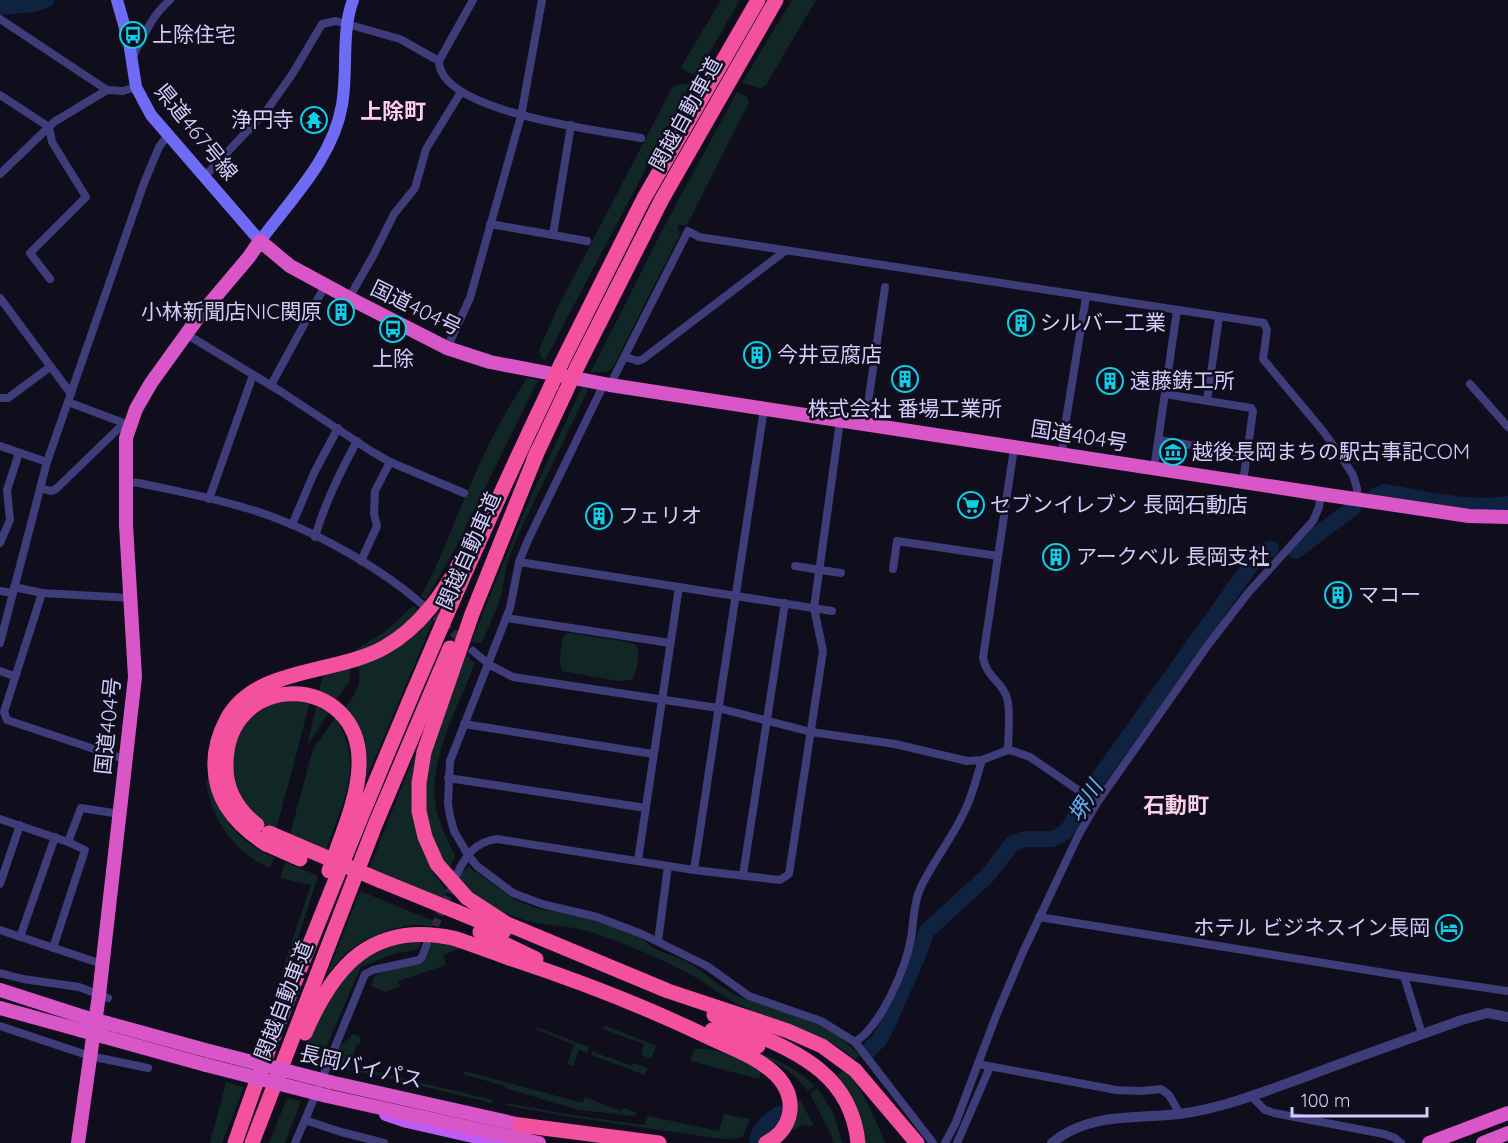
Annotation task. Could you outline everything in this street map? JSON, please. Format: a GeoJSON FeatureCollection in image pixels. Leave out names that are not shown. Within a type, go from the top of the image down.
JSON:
{"type":"FeatureCollection","features":[{"type":"Feature","properties":{"kind":"highway","name":"関越自動車道"},"geometry":{"type":"LineString","coordinates":[[235,1143],[289,995],[419,679],[492,513],[561,364],[649,191],[758,0]]}},
{"type":"Feature","properties":{"kind":"highway","name":"関越自動車道"},"geometry":{"type":"LineString","coordinates":[[252,1143],[375,825],[465,611],[538,450],[662,199],[776,0]]}},
{"type":"Feature","properties":{"kind":"highway","name":"国道404号"},"geometry":{"type":"LineString","coordinates":[[78,1143],[90,1056],[103,996],[102,964],[135,677],[126,525],[126,438],[129,425],[142,397],[186,333],[260,241],[290,266],[325,286],[447,348],[490,362],[607,385],[1321,495],[1469,516],[1508,517]]}},
{"type":"Feature","properties":{"kind":"highway"},"geometry":{"type":"LineString","coordinates":[[551,386],[534,412],[457,569],[421,619],[398,639],[370,655],[344,664],[286,677],[264,685],[246,697],[223,726],[216,748],[215,770],[222,801],[234,818],[250,833],[377,885],[503,942],[585,983]]}},
{"type":"Feature","properties":{"kind":"highway"},"geometry":{"type":"LineString","coordinates":[[538,450],[472,614],[435,717],[421,768],[419,811],[425,837],[434,858],[446,876],[467,898],[507,924],[669,992],[788,1031],[828,1050],[863,1079],[917,1143]]}},
{"type":"Feature","properties":{"kind":"highway"},"geometry":{"type":"LineString","coordinates":[[268,839],[250,820],[231,794],[226,774],[228,743],[242,716],[248,709],[266,698],[276,694],[298,693],[318,698],[335,708],[349,724],[357,744],[358,775],[289,995]]}},
{"type":"Feature","properties":{"kind":"highway"},"geometry":{"type":"LineString","coordinates":[[377,885],[594,961]]}},
{"type":"Feature","properties":{"kind":"highway"},"geometry":{"type":"LineString","coordinates":[[258,1143],[282,1080],[323,993],[348,963],[377,943],[408,935],[442,936],[468,943],[585,983],[661,1014],[756,1060],[782,1081],[790,1098],[789,1116],[782,1130],[766,1143]]}},
{"type":"Feature","properties":{"kind":"highway","name":"長岡バイパス"},"geometry":{"type":"LineString","coordinates":[[0,990],[82,1023],[206,1065],[611,1143]]}},
{"type":"Feature","properties":{"kind":"highway"},"geometry":{"type":"LineString","coordinates":[[669,992],[737,1027],[786,1047],[816,1065],[843,1096],[855,1124],[858,1143]]}},
{"type":"Feature","properties":{"kind":"highway","name":"長岡バイパス"},"geometry":{"type":"LineString","coordinates":[[0,1008],[82,1023]]}},
{"type":"Feature","properties":{"kind":"highway"},"geometry":{"type":"LineString","coordinates":[[661,1014],[749,1042],[786,1057],[806,1069],[828,1091],[834,1101],[846,1129],[848,1143]]}},
{"type":"Feature","properties":{"kind":"highway","name":"長岡バイパス"},"geometry":{"type":"LineString","coordinates":[[106,1030],[209,1051],[328,1089],[344,1100],[539,1143]]}},
{"type":"Feature","properties":{"kind":"highway"},"geometry":{"type":"LineString","coordinates":[[1429,1143],[1508,1113]]}},
{"type":"Feature","properties":{"kind":"highway"},"geometry":{"type":"LineString","coordinates":[[520,1125],[659,1143]]}},
{"type":"Feature","properties":{"kind":"highway"},"geometry":{"type":"LineString","coordinates":[[1483,1143],[1508,1133]]}},
{"type":"Feature","properties":{"kind":"main road","name":"県道467号線"},"geometry":{"type":"LineString","coordinates":[[117,0],[129,42],[130,61],[136,87],[151,115],[260,241]]}},
{"type":"Feature","properties":{"kind":"main road"},"geometry":{"type":"LineString","coordinates":[[260,241],[312,173],[334,132],[342,105],[347,23],[353,0]]}},
{"type":"Feature","properties":{"kind":"main road"},"geometry":{"type":"LineString","coordinates":[[344,1100],[407,1121],[504,1143]]}},
{"type":"Feature","properties":{"kind":"street"},"geometry":{"type":"LineString","coordinates":[[130,61],[150,24],[170,0]]}},
{"type":"Feature","properties":{"kind":"street"},"geometry":{"type":"LineString","coordinates":[[472,0],[439,61],[441,72],[461,92],[521,116],[641,138]]}},
{"type":"Feature","properties":{"kind":"street"},"geometry":{"type":"LineString","coordinates":[[447,348],[470,298],[521,116],[542,0]]}},
{"type":"Feature","properties":{"kind":"street"},"geometry":{"type":"LineString","coordinates":[[0,20],[107,90],[123,91],[136,87]]}},
{"type":"Feature","properties":{"kind":"street"},"geometry":{"type":"LineString","coordinates":[[205,176],[267,110],[293,73],[322,24],[336,21],[347,23],[409,42],[439,61]]}},
{"type":"Feature","properties":{"kind":"street"},"geometry":{"type":"LineString","coordinates":[[0,174],[49,127],[107,90]]}},
{"type":"Feature","properties":{"kind":"street"},"geometry":{"type":"LineString","coordinates":[[349,298],[394,214],[416,189],[426,149],[461,92]]}},
{"type":"Feature","properties":{"kind":"street"},"geometry":{"type":"LineString","coordinates":[[0,95],[49,127],[52,142],[86,197],[30,253],[50,279]]}},
{"type":"Feature","properties":{"kind":"street"},"geometry":{"type":"LineString","coordinates":[[553,235],[571,125]]}},
{"type":"Feature","properties":{"kind":"street"},"geometry":{"type":"LineString","coordinates":[[0,643],[47,462],[144,183],[159,147],[168,135]]}},
{"type":"Feature","properties":{"kind":"street"},"geometry":{"type":"LineString","coordinates":[[490,224],[587,241]]}},
{"type":"Feature","properties":{"kind":"street"},"geometry":{"type":"LineString","coordinates":[[933,1143],[855,1042],[821,1021],[749,996],[707,966],[658,941],[597,917],[542,904],[520,896],[477,866],[454,831],[450,816],[448,778],[450,761],[506,618],[515,590],[519,562],[538,518],[607,385],[625,357],[688,231],[699,237],[785,251],[1264,323],[1267,330],[1263,359],[1340,455],[1353,475],[1357,488],[1357,500]]}},
{"type":"Feature","properties":{"kind":"street"},"geometry":{"type":"LineString","coordinates":[[625,357],[638,361],[643,359],[785,251]]}},
{"type":"Feature","properties":{"kind":"street"},"geometry":{"type":"LineString","coordinates":[[271,385],[325,286]]}},
{"type":"Feature","properties":{"kind":"street"},"geometry":{"type":"LineString","coordinates":[[865,424],[885,288]]}},
{"type":"Feature","properties":{"kind":"street"},"geometry":{"type":"LineString","coordinates":[[1062,454],[1086,297]]}},
{"type":"Feature","properties":{"kind":"street"},"geometry":{"type":"LineString","coordinates":[[0,298],[70,398],[129,425]]}},
{"type":"Feature","properties":{"kind":"street"},"geometry":{"type":"LineString","coordinates":[[1154,469],[1177,310]]}},
{"type":"Feature","properties":{"kind":"street"},"geometry":{"type":"LineString","coordinates":[[1207,400],[1219,316]]}},
{"type":"Feature","properties":{"kind":"street"},"geometry":{"type":"LineString","coordinates":[[186,333],[390,462],[464,493]]}},
{"type":"Feature","properties":{"kind":"street"},"geometry":{"type":"LineString","coordinates":[[0,398],[8,398],[50,367]]}},
{"type":"Feature","properties":{"kind":"street"},"geometry":{"type":"LineString","coordinates":[[209,499],[253,375]]}},
{"type":"Feature","properties":{"kind":"street"},"geometry":{"type":"LineString","coordinates":[[1470,384],[1508,427]]}},
{"type":"Feature","properties":{"kind":"street"},"geometry":{"type":"LineString","coordinates":[[1165,394],[1251,408],[1253,411],[1243,482]]}},
{"type":"Feature","properties":{"kind":"street"},"geometry":{"type":"LineString","coordinates":[[694,870],[764,409]]}},
{"type":"Feature","properties":{"kind":"street"},"geometry":{"type":"LineString","coordinates":[[457,874],[468,855],[478,844],[497,839],[694,870],[780,880],[789,874],[823,651],[814,608],[840,421]]}},
{"type":"Feature","properties":{"kind":"street"},"geometry":{"type":"LineString","coordinates":[[40,488],[51,491],[56,489],[118,429],[129,425]]}},
{"type":"Feature","properties":{"kind":"street"},"geometry":{"type":"LineString","coordinates":[[292,525],[314,473],[338,428]]}},
{"type":"Feature","properties":{"kind":"street"},"geometry":{"type":"LineString","coordinates":[[1159,440],[1247,454]]}},
{"type":"Feature","properties":{"kind":"street"},"geometry":{"type":"LineString","coordinates":[[315,537],[322,512],[334,484],[357,441]]}},
{"type":"Feature","properties":{"kind":"street"},"geometry":{"type":"LineString","coordinates":[[0,447],[47,462]]}},
{"type":"Feature","properties":{"kind":"street"},"geometry":{"type":"LineString","coordinates":[[1008,750],[1007,698],[1003,689],[989,675],[983,658],[1014,448]]}},
{"type":"Feature","properties":{"kind":"street"},"geometry":{"type":"LineString","coordinates":[[0,543],[10,520],[7,490],[19,453]]}},
{"type":"Feature","properties":{"kind":"street"},"geometry":{"type":"LineString","coordinates":[[361,561],[377,526],[374,514],[375,491],[390,462]]}},
{"type":"Feature","properties":{"kind":"street"},"geometry":{"type":"LineString","coordinates":[[126,482],[139,483],[252,510],[292,525],[361,561],[423,605]]}},
{"type":"Feature","properties":{"kind":"street"},"geometry":{"type":"LineString","coordinates":[[945,1143],[956,1122],[996,1016],[1094,802],[1242,601],[1312,521],[1319,507],[1321,495]]}},
{"type":"Feature","properties":{"kind":"street"},"geometry":{"type":"LineString","coordinates":[[893,569],[897,541],[998,556]]}},
{"type":"Feature","properties":{"kind":"street"},"geometry":{"type":"LineString","coordinates":[[519,562],[832,611]]}},
{"type":"Feature","properties":{"kind":"street"},"geometry":{"type":"LineString","coordinates":[[795,566],[841,573]]}},
{"type":"Feature","properties":{"kind":"street"},"geometry":{"type":"LineString","coordinates":[[638,860],[679,587]]}},
{"type":"Feature","properties":{"kind":"street"},"geometry":{"type":"LineString","coordinates":[[0,591],[131,598]]}},
{"type":"Feature","properties":{"kind":"street"},"geometry":{"type":"LineString","coordinates":[[42,593],[3,712],[7,720],[127,760]]}},
{"type":"Feature","properties":{"kind":"street"},"geometry":{"type":"LineString","coordinates":[[743,875],[785,603]]}},
{"type":"Feature","properties":{"kind":"street"},"geometry":{"type":"LineString","coordinates":[[506,618],[670,643]]}},
{"type":"Feature","properties":{"kind":"street"},"geometry":{"type":"LineString","coordinates":[[473,651],[488,663],[513,677],[717,708],[811,732],[895,744],[967,761],[982,760],[1008,750],[1021,753],[1094,802]]}},
{"type":"Feature","properties":{"kind":"street"},"geometry":{"type":"LineString","coordinates":[[0,671],[14,676]]}},
{"type":"Feature","properties":{"kind":"street"},"geometry":{"type":"LineString","coordinates":[[464,724],[653,754]]}},
{"type":"Feature","properties":{"kind":"street"},"geometry":{"type":"LineString","coordinates":[[855,1042],[869,1032],[886,1004],[902,968],[911,940],[915,901],[921,886],[966,808],[982,760]]}},
{"type":"Feature","properties":{"kind":"street"},"geometry":{"type":"LineString","coordinates":[[448,778],[646,808]]}},
{"type":"Feature","properties":{"kind":"street"},"geometry":{"type":"LineString","coordinates":[[68,842],[81,808],[120,814]]}},
{"type":"Feature","properties":{"kind":"street"},"geometry":{"type":"LineString","coordinates":[[0,819],[68,842],[83,848],[85,852],[53,948]]}},
{"type":"Feature","properties":{"kind":"street"},"geometry":{"type":"LineString","coordinates":[[0,884],[20,825]]}},
{"type":"Feature","properties":{"kind":"street"},"geometry":{"type":"LineString","coordinates":[[20,937],[55,837]]}},
{"type":"Feature","properties":{"kind":"street"},"geometry":{"type":"LineString","coordinates":[[658,941],[668,866]]}},
{"type":"Feature","properties":{"kind":"street"},"geometry":{"type":"LineString","coordinates":[[1040,917],[1508,991]]}},
{"type":"Feature","properties":{"kind":"street"},"geometry":{"type":"LineString","coordinates":[[0,930],[102,964]]}},
{"type":"Feature","properties":{"kind":"street"},"geometry":{"type":"LineString","coordinates":[[295,1143],[365,974],[373,970],[419,960],[427,944]]}},
{"type":"Feature","properties":{"kind":"street"},"geometry":{"type":"LineString","coordinates":[[0,973],[22,979],[79,987],[103,996]]}},
{"type":"Feature","properties":{"kind":"street"},"geometry":{"type":"LineString","coordinates":[[1404,976],[1422,1034]]}},
{"type":"Feature","properties":{"kind":"street"},"geometry":{"type":"LineString","coordinates":[[1052,1143],[1066,1133],[1091,1122],[1123,1116],[1180,1114],[1251,1096],[1486,1013],[1508,1017]]}},
{"type":"Feature","properties":{"kind":"street"},"geometry":{"type":"LineString","coordinates":[[0,1026],[90,1056],[148,1068]]}},
{"type":"Feature","properties":{"kind":"street"},"geometry":{"type":"LineString","coordinates":[[978,1064],[1116,1090],[1161,1089],[1169,1095],[1180,1114]]}},
{"type":"Feature","properties":{"kind":"street"},"geometry":{"type":"LineString","coordinates":[[957,1143],[990,1067]]}},
{"type":"Feature","properties":{"kind":"street"},"geometry":{"type":"LineString","coordinates":[[1251,1096],[1265,1110],[1274,1113],[1384,1134],[1401,1143]]}},
{"type":"Feature","properties":{"kind":"street"},"geometry":{"type":"LineString","coordinates":[[304,1120],[384,1143]]}},
{"type":"Feature","properties":{"kind":"green space"},"geometry":{"type":"Polygon","coordinates":[[[721,0],[740,0],[696,76],[681,67],[721,0]]]}},
{"type":"Feature","properties":{"kind":"green space"},"geometry":{"type":"Polygon","coordinates":[[[792,0],[816,0],[766,85],[760,88],[742,83],[792,0]]]}},
{"type":"Feature","properties":{"kind":"green space"},"geometry":{"type":"Polygon","coordinates":[[[690,85],[545,360],[541,358],[539,350],[559,305],[673,86],[690,85]]]}},
{"type":"Feature","properties":{"kind":"green space"},"geometry":{"type":"Polygon","coordinates":[[[737,92],[747,96],[749,102],[687,225],[677,225],[680,234],[613,367],[607,372],[591,372],[667,221],[737,92]]]}},
{"type":"Feature","properties":{"kind":"green space"},"geometry":{"type":"Polygon","coordinates":[[[527,378],[538,380],[455,549],[426,599],[421,596],[481,460],[527,378]]]}},
{"type":"Feature","properties":{"kind":"green space"},"geometry":{"type":"Polygon","coordinates":[[[582,387],[588,390],[520,531],[507,563],[501,597],[482,643],[471,642],[527,505],[582,387]]]}},
{"type":"Feature","properties":{"kind":"green space"},"geometry":{"type":"Polygon","coordinates":[[[413,606],[419,610],[405,623],[382,640],[356,653],[355,650],[387,630],[413,606]]]}},
{"type":"Feature","properties":{"kind":"green space"},"geometry":{"type":"Polygon","coordinates":[[[428,617],[433,621],[361,791],[345,708],[357,688],[358,666],[428,617]]]}},
{"type":"Feature","properties":{"kind":"green space"},"geometry":{"type":"Polygon","coordinates":[[[569,633],[637,645],[638,663],[632,680],[617,681],[563,671],[560,659],[563,637],[569,633]]]}},
{"type":"Feature","properties":{"kind":"green space"},"geometry":{"type":"Polygon","coordinates":[[[466,655],[475,663],[446,734],[436,771],[434,790],[436,808],[455,856],[449,870],[431,833],[424,792],[434,740],[466,655]]]}},
{"type":"Feature","properties":{"kind":"green space"},"geometry":{"type":"Polygon","coordinates":[[[351,668],[349,682],[335,701],[319,691],[323,675],[351,668]]]}},
{"type":"Feature","properties":{"kind":"green space"},"geometry":{"type":"Polygon","coordinates":[[[277,701],[310,702],[276,830],[261,822],[241,801],[232,778],[231,754],[246,720],[277,701]]]}},
{"type":"Feature","properties":{"kind":"green space"},"geometry":{"type":"Polygon","coordinates":[[[317,705],[329,712],[310,742],[308,741],[317,705]]]}},
{"type":"Feature","properties":{"kind":"green space"},"geometry":{"type":"Polygon","coordinates":[[[335,718],[349,751],[350,767],[344,800],[326,850],[290,834],[313,749],[335,718]]]}},
{"type":"Feature","properties":{"kind":"green space"},"geometry":{"type":"Polygon","coordinates":[[[419,744],[412,786],[414,818],[422,850],[447,891],[443,901],[369,869],[419,744]]]}},
{"type":"Feature","properties":{"kind":"green space"},"geometry":{"type":"Polygon","coordinates":[[[206,779],[210,780],[219,807],[232,827],[250,844],[274,858],[270,868],[245,853],[226,832],[213,808],[206,779]]]}},
{"type":"Feature","properties":{"kind":"green space"},"geometry":{"type":"Polygon","coordinates":[[[285,862],[318,876],[286,975],[281,974],[311,885],[280,878],[285,862]]]}},
{"type":"Feature","properties":{"kind":"green space"},"geometry":{"type":"Polygon","coordinates":[[[469,867],[515,900],[539,909],[582,916],[642,937],[650,946],[685,961],[731,993],[818,1023],[837,1035],[860,1055],[855,1059],[828,1041],[739,1005],[681,970],[627,945],[587,931],[533,922],[502,912],[483,901],[458,881],[461,872],[469,867]]]}},
{"type":"Feature","properties":{"kind":"green space"},"geometry":{"type":"Polygon","coordinates":[[[360,891],[434,921],[431,927],[410,925],[376,935],[347,952],[326,977],[360,891]]]}},
{"type":"Feature","properties":{"kind":"green space"},"geometry":{"type":"Polygon","coordinates":[[[422,940],[419,949],[393,954],[361,967],[319,1064],[301,1059],[330,995],[357,964],[375,952],[396,944],[422,940]]]}},
{"type":"Feature","properties":{"kind":"green space"},"geometry":{"type":"Polygon","coordinates":[[[433,941],[461,948],[443,955],[446,965],[398,981],[400,987],[385,992],[371,986],[375,975],[426,959],[433,941]]]}},
{"type":"Feature","properties":{"kind":"green space"},"geometry":{"type":"Polygon","coordinates":[[[604,1025],[656,1046],[651,1059],[641,1055],[644,1044],[603,1029],[604,1025]]]}},
{"type":"Feature","properties":{"kind":"green space"},"geometry":{"type":"Polygon","coordinates":[[[536,1027],[589,1047],[587,1053],[579,1050],[573,1066],[567,1064],[574,1045],[536,1029],[536,1027]]]}},
{"type":"Feature","properties":{"kind":"green space"},"geometry":{"type":"Polygon","coordinates":[[[353,1034],[360,1037],[360,1043],[356,1045],[349,1069],[377,1072],[493,1100],[492,1103],[376,1075],[331,1067],[340,1046],[353,1034]]]}},
{"type":"Feature","properties":{"kind":"green space"},"geometry":{"type":"Polygon","coordinates":[[[747,1047],[791,1068],[815,1086],[808,1091],[788,1071],[747,1047]]]}},
{"type":"Feature","properties":{"kind":"green space"},"geometry":{"type":"Polygon","coordinates":[[[694,1049],[712,1050],[737,1058],[761,1071],[759,1079],[690,1061],[694,1049]]]}},
{"type":"Feature","properties":{"kind":"green space"},"geometry":{"type":"Polygon","coordinates":[[[593,1051],[632,1066],[633,1063],[648,1068],[645,1075],[591,1055],[593,1051]]]}},
{"type":"Feature","properties":{"kind":"green space"},"geometry":{"type":"Polygon","coordinates":[[[845,1069],[863,1095],[885,1143],[861,1143],[837,1075],[845,1069]]]}},
{"type":"Feature","properties":{"kind":"green space"},"geometry":{"type":"Polygon","coordinates":[[[464,1071],[583,1103],[585,1097],[621,1111],[623,1108],[637,1113],[633,1116],[579,1110],[463,1074],[464,1071]]]}},
{"type":"Feature","properties":{"kind":"green space"},"geometry":{"type":"Polygon","coordinates":[[[226,1082],[244,1087],[222,1143],[210,1143],[226,1082]]]}},
{"type":"Feature","properties":{"kind":"green space"},"geometry":{"type":"Polygon","coordinates":[[[817,1088],[834,1114],[842,1143],[833,1143],[831,1134],[810,1094],[817,1088]]]}},
{"type":"Feature","properties":{"kind":"green space"},"geometry":{"type":"Polygon","coordinates":[[[287,1098],[301,1101],[285,1143],[269,1143],[287,1098]]]}},
{"type":"Feature","properties":{"kind":"green space"},"geometry":{"type":"Polygon","coordinates":[[[800,1100],[814,1126],[803,1125],[790,1131],[796,1103],[800,1100]]]}},
{"type":"Feature","properties":{"kind":"green space"},"geometry":{"type":"Polygon","coordinates":[[[505,1103],[644,1125],[648,1116],[719,1131],[724,1114],[750,1119],[742,1138],[722,1139],[571,1117],[505,1105],[505,1103]]]}},
{"type":"Feature","properties":{"kind":"waterway"},"geometry":{"type":"LineString","coordinates":[[0,7],[33,4],[46,0]]}},
{"type":"Feature","properties":{"kind":"waterway","name":"堺川"},"geometry":{"type":"LineString","coordinates":[[1375,496],[1384,492],[1462,505],[1508,504]]}},
{"type":"Feature","properties":{"kind":"waterway","name":"堺川"},"geometry":{"type":"LineString","coordinates":[[1295,551],[1354,507]]}},
{"type":"Feature","properties":{"kind":"waterway","name":"堺川"},"geometry":{"type":"LineString","coordinates":[[867,1052],[879,1040],[886,1028],[927,931],[988,875],[1012,844],[1024,839],[1052,839],[1070,827],[1081,803],[1258,555],[1271,549]]}},
{"type":"Feature","properties":{"kind":"waterway","name":"堺川"},"geometry":{"type":"LineString","coordinates":[[757,1139],[765,1125],[779,1114]]}},
{"type":"Feature","properties":{"kind":"tunnel"},"geometry":{"type":"LineString","coordinates":[[426,608],[473,651]]}},
{"type":"Feature","properties":{"kind":"tunnel"},"geometry":{"type":"LineString","coordinates":[[430,937],[455,880]]}},
{"type":"Feature","properties":{"kind":"place","name":"上除住宅"},"geometry":{"type":"Point","coordinates":[133,35]}},
{"type":"Feature","properties":{"kind":"place","name":"浄円寺"},"geometry":{"type":"Point","coordinates":[314,120]}},
{"type":"Feature","properties":{"kind":"place","name":"小林新聞店NIC関原"},"geometry":{"type":"Point","coordinates":[341,312]}},
{"type":"Feature","properties":{"kind":"place","name":"シルバー工業"},"geometry":{"type":"Point","coordinates":[1021,323]}},
{"type":"Feature","properties":{"kind":"place","name":"上除"},"geometry":{"type":"Point","coordinates":[393,329]}},
{"type":"Feature","properties":{"kind":"place","name":"今井豆腐店"},"geometry":{"type":"Point","coordinates":[757,355]}},
{"type":"Feature","properties":{"kind":"place","name":"株式会社 番場工業所"},"geometry":{"type":"Point","coordinates":[905,379]}},
{"type":"Feature","properties":{"kind":"place","name":"遠藤鋳工所"},"geometry":{"type":"Point","coordinates":[1110,381]}},
{"type":"Feature","properties":{"kind":"place","name":"越後長岡まちの駅古事記COM"},"geometry":{"type":"Point","coordinates":[1173,452]}},
{"type":"Feature","properties":{"kind":"place","name":"セブンイレブン 長岡石動店"},"geometry":{"type":"Point","coordinates":[971,505]}},
{"type":"Feature","properties":{"kind":"place","name":"フェリオ"},"geometry":{"type":"Point","coordinates":[599,516]}},
{"type":"Feature","properties":{"kind":"place","name":"アークベル 長岡支社"},"geometry":{"type":"Point","coordinates":[1056,557]}},
{"type":"Feature","properties":{"kind":"place","name":"マコー"},"geometry":{"type":"Point","coordinates":[1338,595]}},
{"type":"Feature","properties":{"kind":"place","name":"ホテル ビジネスイン長岡"},"geometry":{"type":"Point","coordinates":[1449,928]}},
{"type":"Feature","properties":{"kind":"district","name":"上除町"},"geometry":{"type":"Point","coordinates":[393,111]}},
{"type":"Feature","properties":{"kind":"district","name":"石動町"},"geometry":{"type":"Point","coordinates":[1176,805]}}]}
